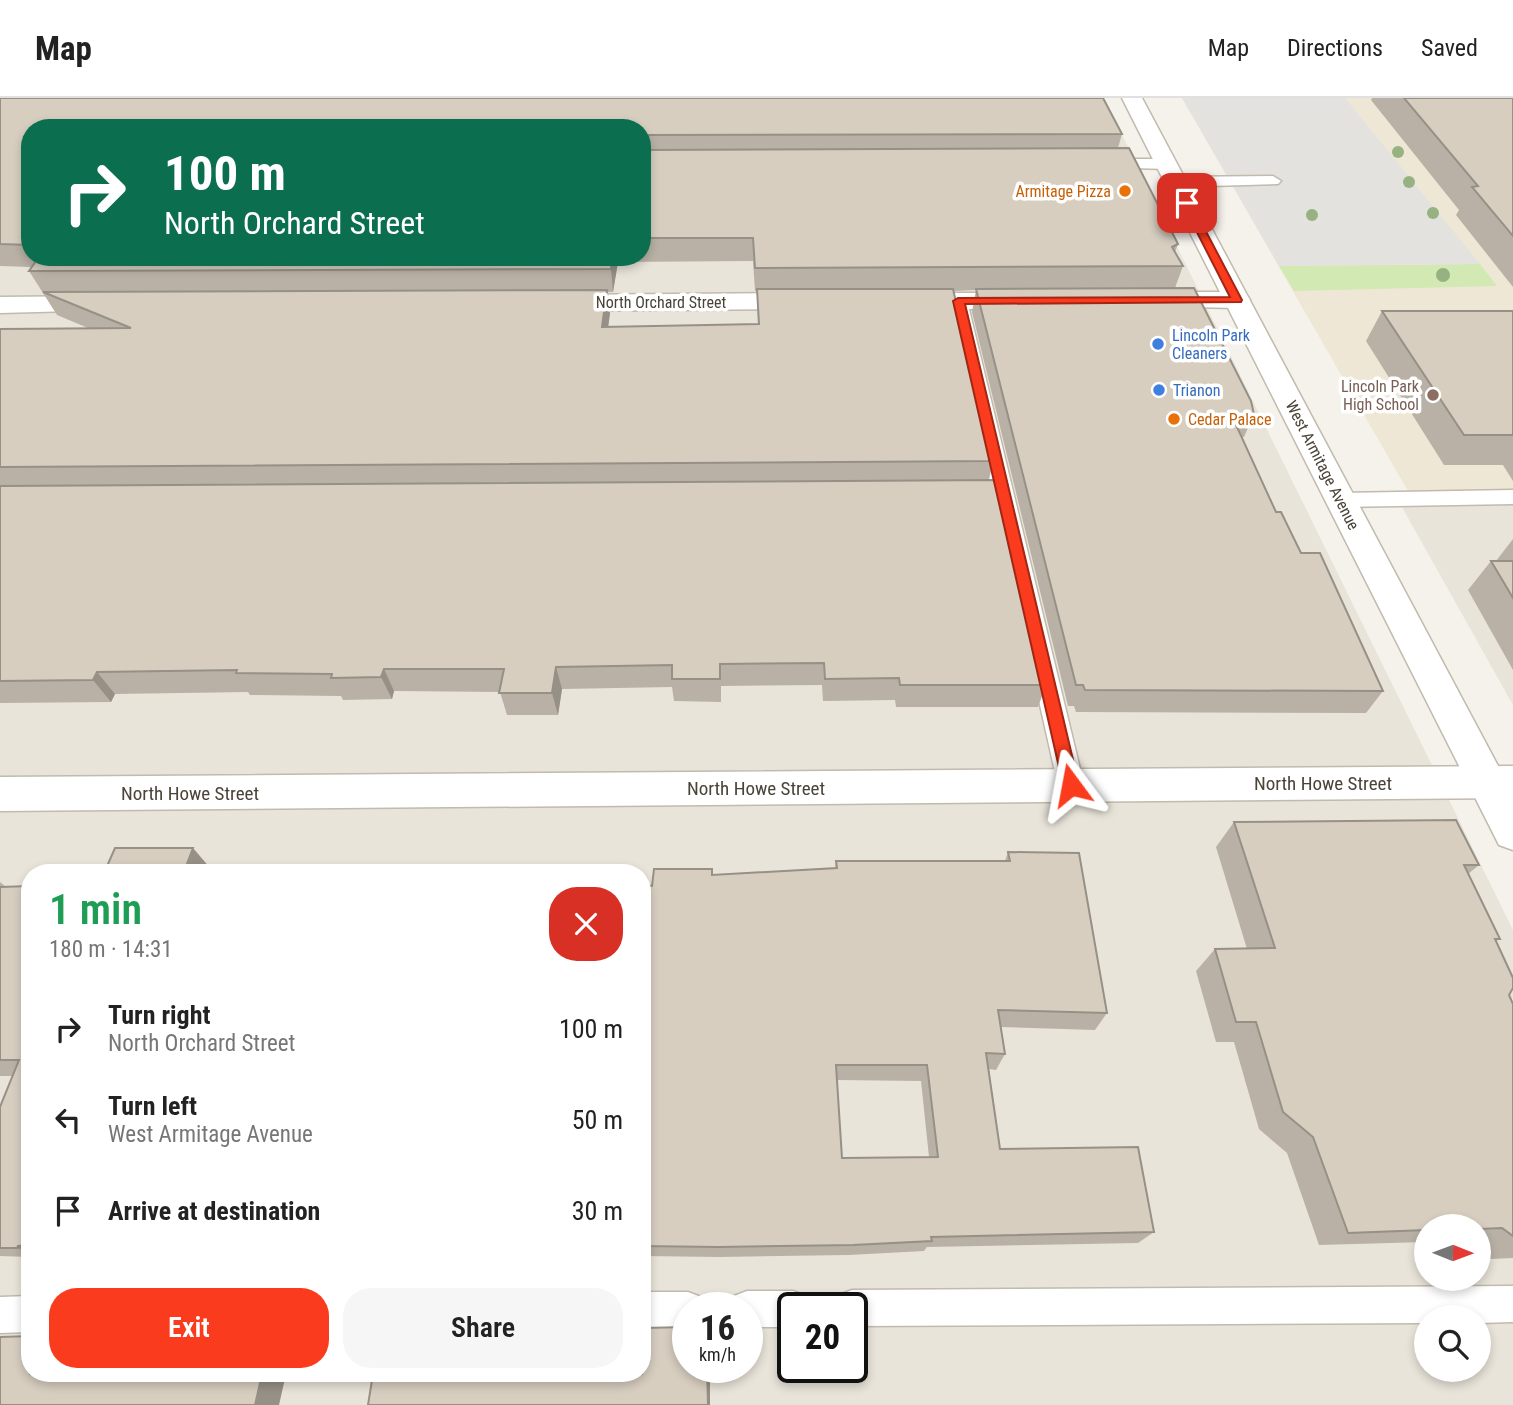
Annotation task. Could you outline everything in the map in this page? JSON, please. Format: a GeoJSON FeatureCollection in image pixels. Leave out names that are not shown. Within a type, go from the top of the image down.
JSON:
{"type":"FeatureCollection","features":[{"type":"Feature","properties":{"kind":"street","name":"West Armitage Avenue"},"geometry":{"type":"LineString","coordinates":[[1132,98],[1340,500],[1500,782],[1513,833]]}},
{"type":"Feature","properties":{"kind":"street"},"geometry":{"type":"LineString","coordinates":[[875,301],[1051,300]]}},
{"type":"Feature","properties":{"kind":"street"},"geometry":{"type":"LineString","coordinates":[[1118,300],[1237,300]]}},
{"type":"Feature","properties":{"kind":"street","name":"North Orchard Street"},"geometry":{"type":"LineString","coordinates":[[528,303],[833,301]]}},
{"type":"Feature","properties":{"kind":"street"},"geometry":{"type":"LineString","coordinates":[[0,305],[125,304]]}},
{"type":"Feature","properties":{"kind":"street","name":"North Howe Street"},"geometry":{"type":"LineString","coordinates":[[0,794],[1500,782]]}},
{"type":"Feature","properties":{"kind":"lane"},"geometry":{"type":"LineString","coordinates":[[1088,164],[1273,181]]}},
{"type":"Feature","properties":{"kind":"lane"},"geometry":{"type":"LineString","coordinates":[[958,301],[995,494],[1071,785]]}},
{"type":"Feature","properties":{"kind":"lane"},"geometry":{"type":"LineString","coordinates":[[1340,500],[1513,497]]}},
{"type":"Feature","properties":{"kind":"lane"},"geometry":{"type":"LineString","coordinates":[[868,1308],[1513,1304]]}},
{"type":"Feature","properties":{"kind":"lane"},"geometry":{"type":"LineString","coordinates":[[651,1310],[672,1310]]}},
{"type":"Feature","properties":{"kind":"lane"},"geometry":{"type":"LineString","coordinates":[[0,1315],[21,1314]]}},
{"type":"Feature","properties":{"kind":"shaded area"},"geometry":{"type":"Polygon","coordinates":[[[0,98],[1104,98],[1513,930],[1513,1405],[0,1405],[0,98]]]}},
{"type":"Feature","properties":{"kind":"shaded area","name":"Lincoln Park High School"},"geometry":{"type":"Polygon","coordinates":[[[1182,98],[1513,98],[1513,499],[1413,500],[1182,98]]]}},
{"type":"Feature","properties":{"kind":"shaded area"},"geometry":{"type":"Polygon","coordinates":[[[1182,98],[1345,98],[1480,264],[1279,266],[1182,98]]]}},
{"type":"Feature","properties":{"kind":"shaded area"},"geometry":{"type":"Polygon","coordinates":[[[1513,499],[1513,705],[1398,500],[1513,499]]]}},
{"type":"Feature","properties":{"kind":"green space"},"geometry":{"type":"Polygon","coordinates":[[[1480,264],[1497,286],[1294,291],[1279,266],[1480,264]]]}},
{"type":"Feature","properties":{"kind":"building"},"geometry":{"type":"Polygon","coordinates":[[[0,98],[1103,98],[1122,134],[651,135],[651,119],[21,119],[21,245],[0,244],[0,98]]]}},
{"type":"Feature","properties":{"kind":"building"},"geometry":{"type":"Polygon","coordinates":[[[1404,98],[1513,98],[1513,236],[1472,187],[1478,186],[1404,98]]]}},
{"type":"Feature","properties":{"kind":"building"},"geometry":{"type":"Polygon","coordinates":[[[1129,148],[1178,244],[1172,247],[1183,266],[755,268],[753,238],[651,238],[651,150],[1129,148]]]}},
{"type":"Feature","properties":{"kind":"building"},"geometry":{"type":"Polygon","coordinates":[[[33,266],[611,266],[611,269],[29,271],[33,266]]]}},
{"type":"Feature","properties":{"kind":"building"},"geometry":{"type":"Polygon","coordinates":[[[1194,288],[1251,401],[1254,414],[1231,414],[1276,512],[1281,512],[1301,553],[1320,553],[1383,691],[1085,690],[1083,685],[1076,685],[976,289],[1194,288]]]}},
{"type":"Feature","properties":{"kind":"building"},"geometry":{"type":"Polygon","coordinates":[[[757,289],[953,289],[993,461],[0,467],[0,329],[131,328],[43,292],[607,290],[602,327],[759,324],[757,289]]]}},
{"type":"Feature","properties":{"kind":"building"},"geometry":{"type":"Polygon","coordinates":[[[1382,311],[1513,311],[1513,435],[1464,435],[1382,311]]]}},
{"type":"Feature","properties":{"kind":"building"},"geometry":{"type":"Polygon","coordinates":[[[998,480],[1046,685],[900,685],[899,678],[825,679],[824,663],[720,664],[720,679],[672,679],[672,665],[556,667],[552,693],[499,693],[504,669],[384,669],[381,677],[331,678],[332,674],[236,673],[237,670],[97,672],[93,680],[0,681],[0,486],[998,480]]]}},
{"type":"Feature","properties":{"kind":"building"},"geometry":{"type":"Polygon","coordinates":[[[1491,561],[1513,561],[1513,598],[1491,561]]]}},
{"type":"Feature","properties":{"kind":"building"},"geometry":{"type":"Polygon","coordinates":[[[1456,820],[1479,865],[1464,865],[1500,939],[1495,939],[1513,978],[1513,988],[1509,995],[1513,1004],[1513,1236],[1502,1228],[1491,1228],[1491,1214],[1414,1214],[1414,1230],[1348,1233],[1313,1137],[1283,1112],[1256,1022],[1236,1022],[1215,949],[1275,948],[1234,822],[1456,820]]]}},
{"type":"Feature","properties":{"kind":"building"},"geometry":{"type":"Polygon","coordinates":[[[115,848],[193,848],[187,864],[108,864],[115,848]]]}},
{"type":"Feature","properties":{"kind":"building"},"geometry":{"type":"Polygon","coordinates":[[[1008,852],[1079,853],[1107,1013],[998,1010],[1005,1054],[986,1053],[1000,1149],[1138,1147],[1154,1232],[931,1237],[932,1241],[853,1245],[651,1246],[651,886],[654,869],[712,869],[712,875],[837,868],[836,861],[1010,861],[1008,852]],[[836,1065],[842,1158],[938,1157],[927,1065],[836,1065]]]}},
{"type":"Feature","properties":{"kind":"building"},"geometry":{"type":"Polygon","coordinates":[[[21,886],[21,1246],[17,1248],[0,1248],[0,1107],[19,1060],[0,1060],[0,887],[21,886]]]}},
{"type":"Feature","properties":{"kind":"building"},"geometry":{"type":"Polygon","coordinates":[[[672,1327],[672,1383],[707,1383],[708,1405],[368,1405],[372,1382],[651,1382],[651,1328],[672,1327]]]}},
{"type":"Feature","properties":{"kind":"building"},"geometry":{"type":"Polygon","coordinates":[[[21,1336],[21,1382],[260,1382],[255,1405],[0,1405],[0,1337],[21,1336]]]}},
{"type":"Feature","properties":{"kind":"place","name":"Armitage Pizza"},"geometry":{"type":"Point","coordinates":[1125,191]}},
{"type":"Feature","properties":{"kind":"place","name":"Lincoln Park Cleaners"},"geometry":{"type":"Point","coordinates":[1158,344]}},
{"type":"Feature","properties":{"kind":"place","name":"Trianon"},"geometry":{"type":"Point","coordinates":[1159,390]}},
{"type":"Feature","properties":{"kind":"place","name":"Lincoln Park High School"},"geometry":{"type":"Point","coordinates":[1433,395]}},
{"type":"Feature","properties":{"kind":"place","name":"Cedar Palace"},"geometry":{"type":"Point","coordinates":[1174,419]}},
{"type":"Feature","properties":{"kind":"route"},"geometry":{"type":"LineString","coordinates":[[1071,785],[958,301],[1237,300],[1187,203]]}}]}
